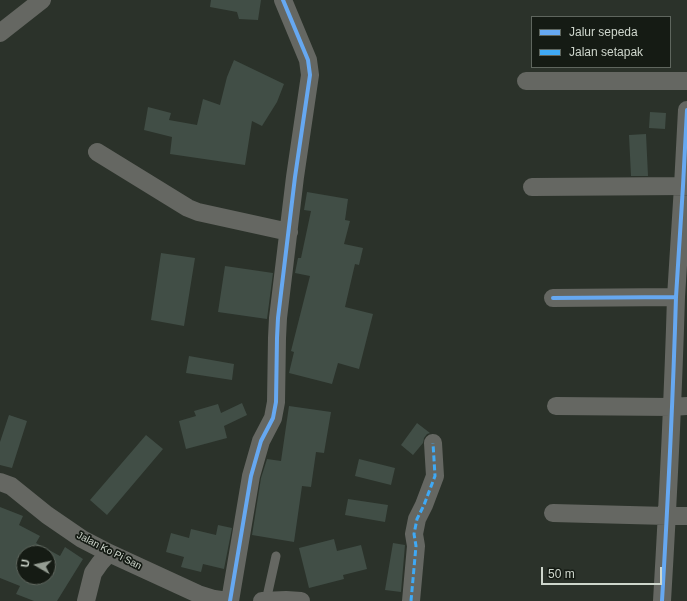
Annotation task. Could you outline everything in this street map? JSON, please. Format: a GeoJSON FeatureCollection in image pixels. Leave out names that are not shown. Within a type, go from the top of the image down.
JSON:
{"type":"FeatureCollection","features":[{"type":"Feature","properties":{"kind":"street"},"geometry":{"type":"LineString","coordinates":[[229,601],[251,476],[261,441],[273,418],[276,402],[278,318],[297,162],[310,75],[308,60],[283,0]]}},
{"type":"Feature","properties":{"kind":"street"},"geometry":{"type":"LineString","coordinates":[[0,33],[38,1]]}},
{"type":"Feature","properties":{"kind":"street"},"geometry":{"type":"LineString","coordinates":[[526,80],[687,81]]}},
{"type":"Feature","properties":{"kind":"street"},"geometry":{"type":"LineString","coordinates":[[662,601],[667,516],[680,407],[676,298],[685,186],[687,110]]}},
{"type":"Feature","properties":{"kind":"street"},"geometry":{"type":"LineString","coordinates":[[97,152],[188,208],[198,212],[289,232]]}},
{"type":"Feature","properties":{"kind":"street"},"geometry":{"type":"LineString","coordinates":[[532,188],[685,186]]}},
{"type":"Feature","properties":{"kind":"street"},"geometry":{"type":"LineString","coordinates":[[553,298],[676,298]]}},
{"type":"Feature","properties":{"kind":"street"},"geometry":{"type":"LineString","coordinates":[[556,406],[680,407]]}},
{"type":"Feature","properties":{"kind":"street"},"geometry":{"type":"LineString","coordinates":[[411,601],[416,546],[414,534],[417,519],[435,476],[433,443]]}},
{"type":"Feature","properties":{"kind":"street","name":"Jalan Ko Pi San"},"geometry":{"type":"LineString","coordinates":[[0,482],[10,486],[47,515],[82,539],[193,597],[229,601]]}},
{"type":"Feature","properties":{"kind":"street"},"geometry":{"type":"LineString","coordinates":[[553,513],[687,516]]}},
{"type":"Feature","properties":{"kind":"street"},"geometry":{"type":"LineString","coordinates":[[86,601],[93,573],[109,553]]}},
{"type":"Feature","properties":{"kind":"street"},"geometry":{"type":"LineString","coordinates":[[262,601],[301,601]]}},
{"type":"Feature","properties":{"kind":"lane"},"geometry":{"type":"LineString","coordinates":[[266,601],[276,556]]}},
{"type":"Feature","properties":{"kind":"building"},"geometry":{"type":"Polygon","coordinates":[[[211,0],[261,0],[258,20],[239,19],[237,12],[210,7],[211,0]]]}},
{"type":"Feature","properties":{"kind":"building"},"geometry":{"type":"Polygon","coordinates":[[[234,60],[284,84],[277,102],[262,126],[252,121],[245,165],[170,154],[172,137],[144,130],[148,107],[171,113],[169,120],[197,125],[203,99],[220,105],[227,77],[234,60]]]}},
{"type":"Feature","properties":{"kind":"building"},"geometry":{"type":"Polygon","coordinates":[[[650,112],[666,113],[665,129],[649,128],[650,112]]]}},
{"type":"Feature","properties":{"kind":"building"},"geometry":{"type":"Polygon","coordinates":[[[646,134],[648,176],[631,176],[629,135],[646,134]]]}},
{"type":"Feature","properties":{"kind":"building"},"geometry":{"type":"Polygon","coordinates":[[[307,192],[348,199],[345,220],[350,221],[344,244],[363,248],[359,265],[355,264],[345,307],[373,314],[359,369],[338,363],[332,384],[289,373],[294,352],[291,351],[310,276],[295,273],[298,258],[301,258],[311,211],[304,210],[307,192]]]}},
{"type":"Feature","properties":{"kind":"building"},"geometry":{"type":"Polygon","coordinates":[[[161,253],[195,258],[184,326],[151,320],[161,253]]]}},
{"type":"Feature","properties":{"kind":"building"},"geometry":{"type":"Polygon","coordinates":[[[225,266],[273,273],[267,319],[218,312],[225,266]]]}},
{"type":"Feature","properties":{"kind":"building"},"geometry":{"type":"Polygon","coordinates":[[[189,356],[234,364],[232,380],[186,373],[189,356]]]}},
{"type":"Feature","properties":{"kind":"building"},"geometry":{"type":"Polygon","coordinates":[[[242,403],[247,415],[224,426],[227,438],[186,449],[179,421],[196,416],[194,411],[218,404],[221,413],[242,403]]]}},
{"type":"Feature","properties":{"kind":"building"},"geometry":{"type":"Polygon","coordinates":[[[289,406],[331,412],[324,453],[316,452],[311,487],[302,486],[294,542],[252,535],[261,478],[267,459],[281,461],[289,406]]]}},
{"type":"Feature","properties":{"kind":"building"},"geometry":{"type":"Polygon","coordinates":[[[9,415],[27,421],[12,468],[0,465],[0,442],[9,415]]]}},
{"type":"Feature","properties":{"kind":"building"},"geometry":{"type":"Polygon","coordinates":[[[417,423],[430,433],[427,434],[423,443],[413,455],[401,445],[417,423]]]}},
{"type":"Feature","properties":{"kind":"building"},"geometry":{"type":"Polygon","coordinates":[[[146,435],[163,449],[107,515],[90,500],[146,435]]]}},
{"type":"Feature","properties":{"kind":"building"},"geometry":{"type":"Polygon","coordinates":[[[359,459],[395,468],[391,485],[355,476],[359,459]]]}},
{"type":"Feature","properties":{"kind":"building"},"geometry":{"type":"Polygon","coordinates":[[[348,499],[388,505],[385,522],[345,515],[348,499]]]}},
{"type":"Feature","properties":{"kind":"building"},"geometry":{"type":"Polygon","coordinates":[[[0,507],[23,516],[19,525],[40,536],[36,543],[40,545],[16,545],[16,584],[0,578],[0,507]]]}},
{"type":"Feature","properties":{"kind":"building"},"geometry":{"type":"Polygon","coordinates":[[[218,525],[232,528],[224,569],[203,564],[201,572],[181,567],[184,557],[166,552],[171,533],[189,538],[191,529],[216,535],[218,525]]]}},
{"type":"Feature","properties":{"kind":"building"},"geometry":{"type":"Polygon","coordinates":[[[334,539],[337,551],[361,545],[367,569],[343,575],[344,579],[309,588],[299,548],[334,539]]]}},
{"type":"Feature","properties":{"kind":"building"},"geometry":{"type":"Polygon","coordinates":[[[393,543],[405,545],[401,592],[385,590],[393,543]]]}},
{"type":"Feature","properties":{"kind":"building"},"geometry":{"type":"Polygon","coordinates":[[[65,547],[83,559],[57,601],[34,601],[16,594],[20,586],[18,585],[56,585],[56,554],[60,556],[65,547]]]}},
{"type":"Feature","properties":{"kind":"marked path"},"geometry":{"type":"LineString","coordinates":[[411,601],[416,546],[414,534],[417,519],[435,476],[433,443]]}},
{"type":"Feature","properties":{"kind":"cycle path"},"geometry":{"type":"LineString","coordinates":[[230,601],[251,476],[261,441],[273,418],[276,402],[278,318],[295,177],[310,75],[308,60],[283,0]]}},
{"type":"Feature","properties":{"kind":"cycle path"},"geometry":{"type":"LineString","coordinates":[[553,298],[676,297],[687,110]]}},
{"type":"Feature","properties":{"kind":"cycle path"},"geometry":{"type":"LineString","coordinates":[[662,601],[676,297]]}}]}
